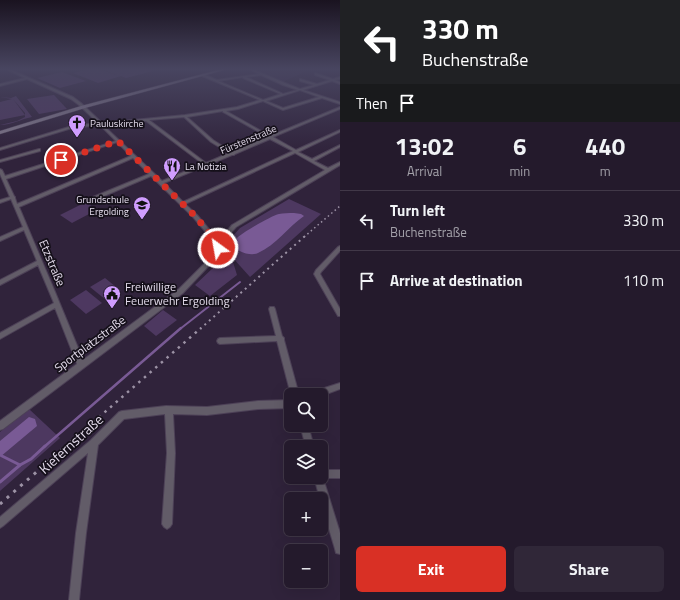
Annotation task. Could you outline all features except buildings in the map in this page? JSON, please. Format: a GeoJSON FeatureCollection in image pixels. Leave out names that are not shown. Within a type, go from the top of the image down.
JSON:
{"type":"FeatureCollection","features":[{"type":"Feature","properties":{"kind":"street"},"geometry":{"type":"LineString","coordinates":[[70,97],[83,107],[134,156],[219,244]]}},
{"type":"Feature","properties":{"kind":"street"},"geometry":{"type":"LineString","coordinates":[[0,133],[120,97]]}},
{"type":"Feature","properties":{"kind":"street"},"geometry":{"type":"LineString","coordinates":[[253,97],[283,109],[321,97],[340,103]]}},
{"type":"Feature","properties":{"kind":"street"},"geometry":{"type":"LineString","coordinates":[[0,149],[72,127],[224,111],[277,97]]}},
{"type":"Feature","properties":{"kind":"street","name":"Fürstenstraße"},"geometry":{"type":"LineString","coordinates":[[161,183],[340,108]]}},
{"type":"Feature","properties":{"kind":"street"},"geometry":{"type":"LineString","coordinates":[[224,111],[313,160],[328,170]]}},
{"type":"Feature","properties":{"kind":"street"},"geometry":{"type":"LineString","coordinates":[[185,116],[212,141],[233,154]]}},
{"type":"Feature","properties":{"kind":"street"},"geometry":{"type":"LineString","coordinates":[[147,120],[206,165]]}},
{"type":"Feature","properties":{"kind":"street"},"geometry":{"type":"LineString","coordinates":[[182,204],[340,131]]}},
{"type":"Feature","properties":{"kind":"street"},"geometry":{"type":"LineString","coordinates":[[4,178],[118,141]]}},
{"type":"Feature","properties":{"kind":"street"},"geometry":{"type":"LineString","coordinates":[[313,160],[340,146]]}},
{"type":"Feature","properties":{"kind":"street"},"geometry":{"type":"LineString","coordinates":[[0,161],[39,150]]}},
{"type":"Feature","properties":{"kind":"street"},"geometry":{"type":"LineString","coordinates":[[17,206],[134,156]]}},
{"type":"Feature","properties":{"kind":"street","name":"Sportplatzstraße"},"geometry":{"type":"LineString","coordinates":[[0,426],[189,284],[215,256],[219,244],[234,226],[340,163]]}},
{"type":"Feature","properties":{"kind":"street","name":"Etzstraße"},"geometry":{"type":"LineString","coordinates":[[0,171],[17,206],[57,304],[80,366]]}},
{"type":"Feature","properties":{"kind":"street"},"geometry":{"type":"LineString","coordinates":[[95,198],[152,174]]}},
{"type":"Feature","properties":{"kind":"street"},"geometry":{"type":"LineString","coordinates":[[0,202],[13,197]]}},
{"type":"Feature","properties":{"kind":"street"},"geometry":{"type":"LineString","coordinates":[[0,239],[25,228]]}},
{"type":"Feature","properties":{"kind":"street"},"geometry":{"type":"LineString","coordinates":[[340,248],[318,271],[317,274],[340,314]]}},
{"type":"Feature","properties":{"kind":"street"},"geometry":{"type":"LineString","coordinates":[[0,283],[39,262]]}},
{"type":"Feature","properties":{"kind":"street"},"geometry":{"type":"LineString","coordinates":[[0,336],[57,304]]}},
{"type":"Feature","properties":{"kind":"street"},"geometry":{"type":"LineString","coordinates":[[272,309],[293,388]]}},
{"type":"Feature","properties":{"kind":"street"},"geometry":{"type":"LineString","coordinates":[[220,341],[281,338]]}},
{"type":"Feature","properties":{"kind":"street"},"geometry":{"type":"LineString","coordinates":[[328,390],[340,386]]}},
{"type":"Feature","properties":{"kind":"street","name":"Kiefernstraße"},"geometry":{"type":"LineString","coordinates":[[0,523],[94,443],[122,415],[169,410],[207,411],[258,405],[284,404]]}},
{"type":"Feature","properties":{"kind":"street"},"geometry":{"type":"LineString","coordinates":[[167,524],[171,454],[169,410]]}},
{"type":"Feature","properties":{"kind":"street"},"geometry":{"type":"LineString","coordinates":[[74,600],[81,534],[94,443]]}},
{"type":"Feature","properties":{"kind":"street"},"geometry":{"type":"LineString","coordinates":[[328,474],[340,474]]}},
{"type":"Feature","properties":{"kind":"street"},"geometry":{"type":"LineString","coordinates":[[320,484],[340,549]]}},
{"type":"Feature","properties":{"kind":"shaded area"},"geometry":{"type":"Polygon","coordinates":[[[0,97],[17,97],[32,117],[9,124],[0,125],[17,121],[25,117],[25,115],[0,120],[0,102],[12,99],[0,97]],[[13,99],[25,115],[25,113],[13,99]]]}},
{"type":"Feature","properties":{"kind":"shaded area"},"geometry":{"type":"Polygon","coordinates":[[[56,97],[67,109],[39,114],[27,99],[56,97]]]}},
{"type":"Feature","properties":{"kind":"shaded area"},"geometry":{"type":"Polygon","coordinates":[[[92,199],[89,214],[72,223],[60,215],[92,199]]]}},
{"type":"Feature","properties":{"kind":"shaded area"},"geometry":{"type":"Polygon","coordinates":[[[289,199],[321,214],[250,277],[223,247],[240,228],[289,199]]]}},
{"type":"Feature","properties":{"kind":"shaded area"},"geometry":{"type":"Polygon","coordinates":[[[294,213],[304,216],[264,250],[258,253],[250,254],[241,252],[235,246],[234,243],[236,239],[256,225],[279,214],[294,213]]]}},
{"type":"Feature","properties":{"kind":"shaded area"},"geometry":{"type":"Polygon","coordinates":[[[221,252],[233,262],[237,275],[210,296],[195,285],[214,267],[221,252]]]}},
{"type":"Feature","properties":{"kind":"shaded area"},"geometry":{"type":"Polygon","coordinates":[[[105,278],[121,291],[106,300],[90,287],[105,278]]]}},
{"type":"Feature","properties":{"kind":"shaded area"},"geometry":{"type":"Polygon","coordinates":[[[86,290],[102,303],[86,314],[70,300],[86,290]]]}},
{"type":"Feature","properties":{"kind":"shaded area"},"geometry":{"type":"Polygon","coordinates":[[[163,310],[177,320],[156,336],[144,326],[163,310]]]}},
{"type":"Feature","properties":{"kind":"shaded area"},"geometry":{"type":"Polygon","coordinates":[[[29,409],[60,438],[0,491],[0,432],[29,409]]]}},
{"type":"Feature","properties":{"kind":"shaded area"},"geometry":{"type":"Polygon","coordinates":[[[29,417],[35,419],[37,426],[0,457],[0,441],[29,417]]]}},
{"type":"Feature","properties":{"kind":"waterway"},"geometry":{"type":"LineString","coordinates":[[180,329],[240,282]]}},
{"type":"Feature","properties":{"kind":"waterway"},"geometry":{"type":"LineString","coordinates":[[44,447],[181,328]]}},
{"type":"Feature","properties":{"kind":"waterway"},"geometry":{"type":"LineString","coordinates":[[20,465],[31,459],[45,446]]}},
{"type":"Feature","properties":{"kind":"waterway"},"geometry":{"type":"LineString","coordinates":[[2,456],[20,465]]}},
{"type":"Feature","properties":{"kind":"waterway"},"geometry":{"type":"LineString","coordinates":[[0,482],[20,465]]}},
{"type":"Feature","properties":{"kind":"railway"},"geometry":{"type":"LineString","coordinates":[[304,237],[340,206]]}},
{"type":"Feature","properties":{"kind":"railway"},"geometry":{"type":"LineString","coordinates":[[200,329],[305,236]]}},
{"type":"Feature","properties":{"kind":"railway"},"geometry":{"type":"LineString","coordinates":[[65,447],[201,328]]}},
{"type":"Feature","properties":{"kind":"railway"},"geometry":{"type":"LineString","coordinates":[[0,504],[66,446]]}},
{"type":"Feature","properties":{"kind":"place","name":"Pauluskirche"},"geometry":{"type":"Point","coordinates":[77,138]}},
{"type":"Feature","properties":{"kind":"place","name":"La Notizia"},"geometry":{"type":"Point","coordinates":[172,181]}},
{"type":"Feature","properties":{"kind":"place","name":"Grundschule Ergolding"},"geometry":{"type":"Point","coordinates":[142,220]}},
{"type":"Feature","properties":{"kind":"place","name":"Freiwillige Feuerwehr Ergolding"},"geometry":{"type":"Point","coordinates":[112,309]}},
{"type":"Feature","properties":{"kind":"route"},"geometry":{"type":"LineString","coordinates":[[61,160],[118,141],[195,216],[219,244],[218,248]]}}]}
